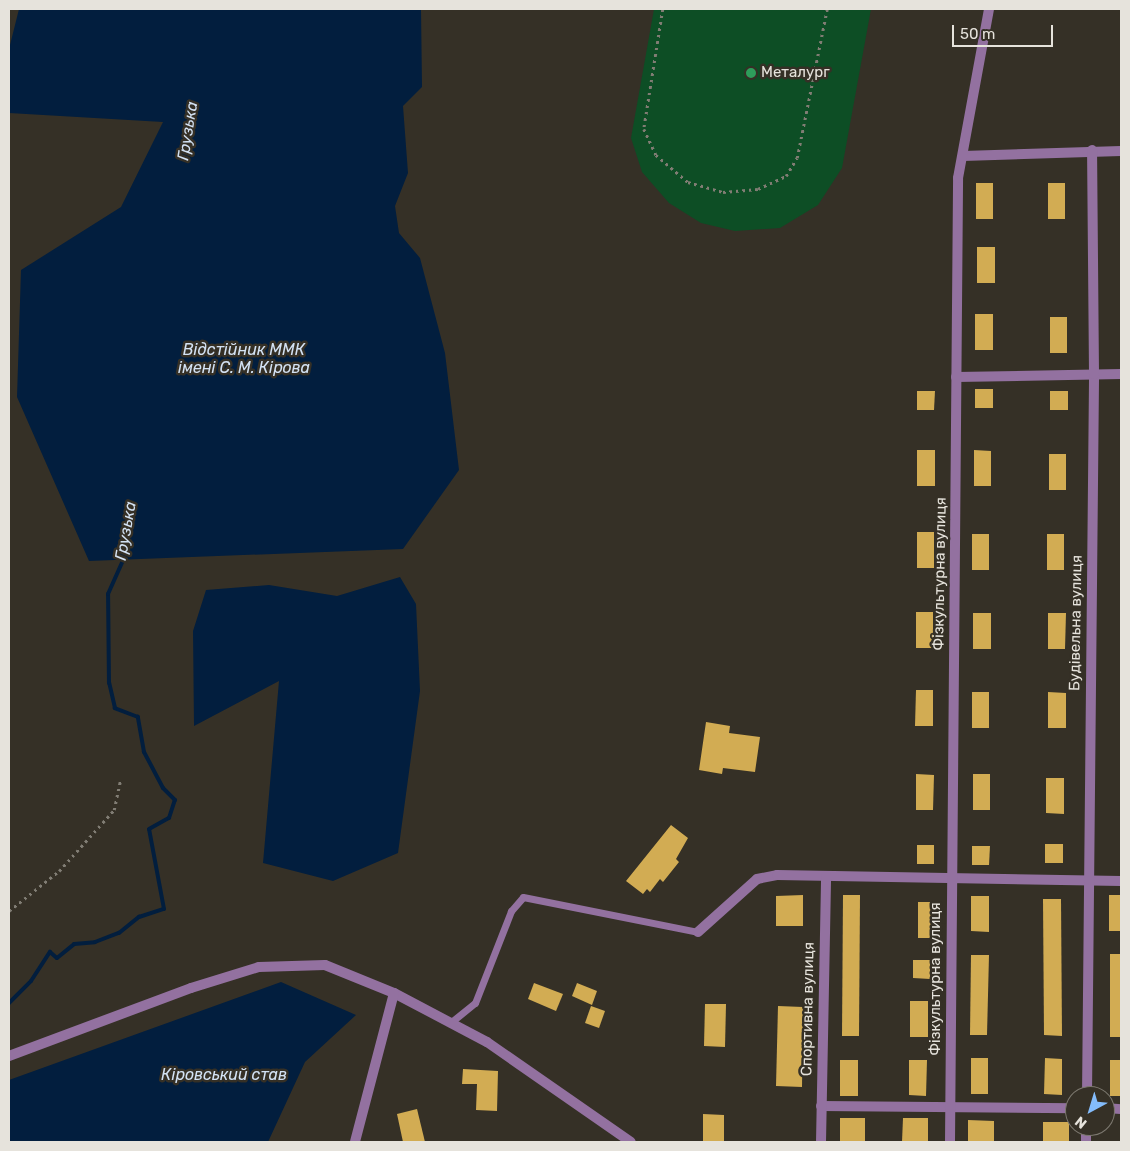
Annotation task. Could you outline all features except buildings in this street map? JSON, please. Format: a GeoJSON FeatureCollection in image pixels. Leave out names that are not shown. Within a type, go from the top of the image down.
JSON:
{"type":"FeatureCollection","features":[{"type":"Feature","properties":{"kind":"street","name":"Фiзкультурна вулиця"},"geometry":{"type":"LineString","coordinates":[[950,1142],[958,178],[990,9]]}},
{"type":"Feature","properties":{"kind":"street"},"geometry":{"type":"LineString","coordinates":[[963,156],[1092,150],[1121,151]]}},
{"type":"Feature","properties":{"kind":"street","name":"Будівельна вулиця"},"geometry":{"type":"LineString","coordinates":[[1087,1086],[1094,374],[1092,150]]}},
{"type":"Feature","properties":{"kind":"street"},"geometry":{"type":"LineString","coordinates":[[956,377],[1121,374]]}},
{"type":"Feature","properties":{"kind":"street"},"geometry":{"type":"LineString","coordinates":[[698,932],[757,879],[778,875],[1121,881]]}},
{"type":"Feature","properties":{"kind":"street","name":"Спортивна вулиця"},"geometry":{"type":"LineString","coordinates":[[821,1142],[826,876]]}},
{"type":"Feature","properties":{"kind":"street"},"geometry":{"type":"LineString","coordinates":[[9,1056],[191,988],[259,967],[325,965],[394,993],[487,1042],[631,1142]]}},
{"type":"Feature","properties":{"kind":"street"},"geometry":{"type":"LineString","coordinates":[[355,1142],[394,993]]}},
{"type":"Feature","properties":{"kind":"street"},"geometry":{"type":"LineString","coordinates":[[821,1106],[1065,1108]]}},
{"type":"Feature","properties":{"kind":"lane"},"geometry":{"type":"LineString","coordinates":[[450,1023],[475,1002],[511,911],[523,896],[698,932]]}},
{"type":"Feature","properties":{"kind":"path"},"geometry":{"type":"LineString","coordinates":[[663,9],[644,129],[656,155],[688,182],[723,192],[758,188],[786,176],[797,158],[827,9]]}},
{"type":"Feature","properties":{"kind":"path"},"geometry":{"type":"LineString","coordinates":[[9,911],[59,871],[114,810],[120,782]]}},
{"type":"Feature","properties":{"kind":"green space","name":"Металург"},"geometry":{"type":"Polygon","coordinates":[[[654,9],[871,9],[842,168],[818,205],[780,228],[735,231],[701,223],[669,203],[642,172],[631,138],[654,9]]]}},
{"type":"Feature","properties":{"kind":"water","name":"Відстійник ММК імені С. М. Кірова"},"geometry":{"type":"Polygon","coordinates":[[[19,9],[421,9],[422,87],[403,106],[408,173],[395,206],[399,233],[420,258],[445,353],[459,470],[403,549],[89,561],[17,397],[21,270],[121,207],[163,122],[9,113],[10,45],[19,9]]]}},
{"type":"Feature","properties":{"kind":"water"},"geometry":{"type":"Polygon","coordinates":[[[400,577],[416,604],[420,691],[398,853],[333,881],[263,863],[279,681],[194,726],[193,631],[206,590],[269,585],[337,596],[400,577]]]}},
{"type":"Feature","properties":{"kind":"water","name":"Кіровський став"},"geometry":{"type":"Polygon","coordinates":[[[281,982],[356,1015],[305,1062],[268,1142],[9,1142],[9,1080],[281,982]]]}},
{"type":"Feature","properties":{"kind":"waterway","name":"Грузька"},"geometry":{"type":"LineString","coordinates":[[9,1003],[31,981],[50,952],[57,958],[74,944],[95,942],[119,933],[139,917],[164,909],[149,829],[169,818],[175,800],[163,788],[144,752],[138,717],[115,708],[109,683],[108,594],[123,560]]}},
{"type":"Feature","properties":{"kind":"place","name":"Металург"},"geometry":{"type":"Point","coordinates":[751,73]}}]}
